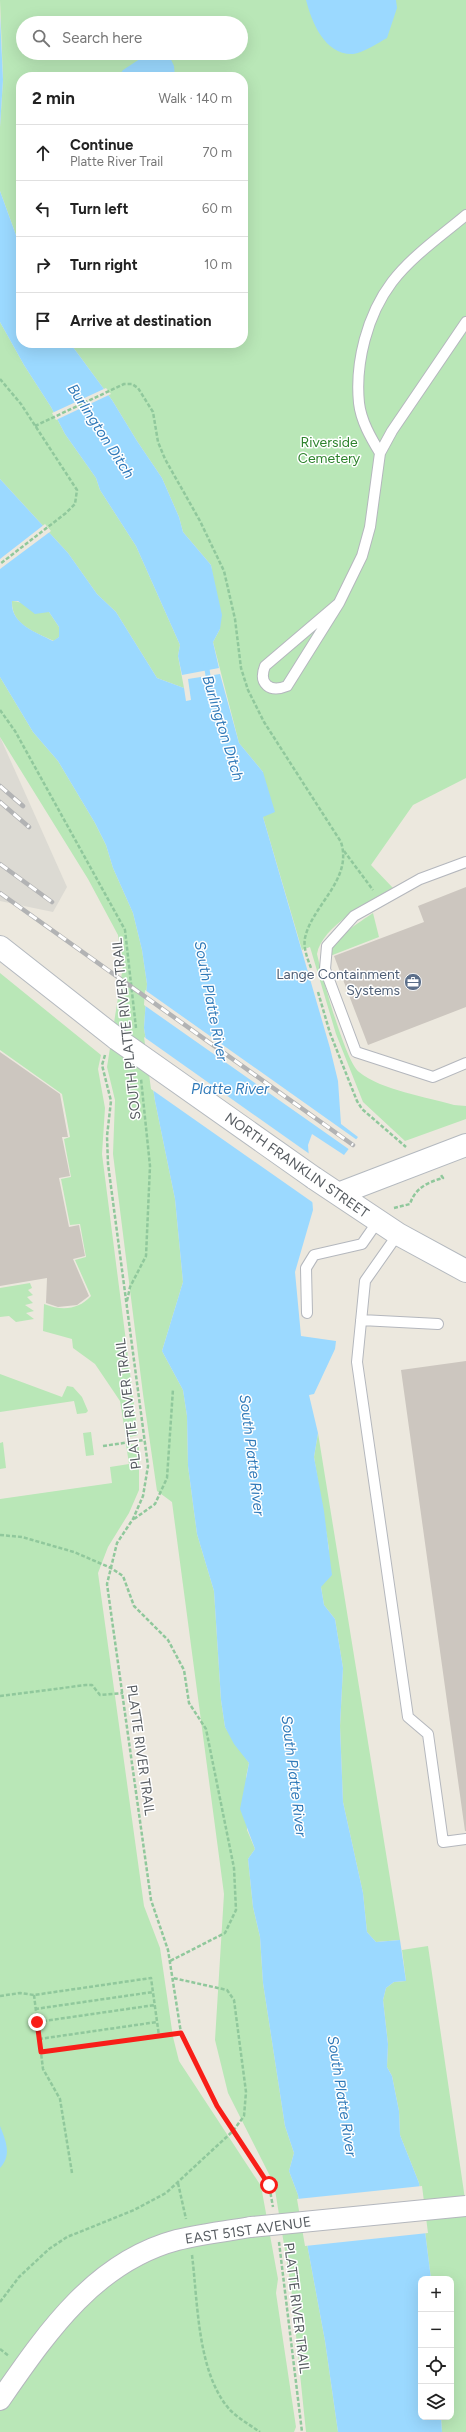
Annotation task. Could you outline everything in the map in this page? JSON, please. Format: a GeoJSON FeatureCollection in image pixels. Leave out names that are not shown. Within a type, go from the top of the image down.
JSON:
{"type":"FeatureCollection","features":[{"type":"Feature","properties":{"kind":"street","name":"NORTH FRANKLIN STREET"},"geometry":{"type":"LineString","coordinates":[[0,947],[119,1042],[314,1178],[398,1234],[466,1271]]}},
{"type":"Feature","properties":{"kind":"street"},"geometry":{"type":"LineString","coordinates":[[338,1194],[466,1145]]}},
{"type":"Feature","properties":{"kind":"street","name":"EAST 51ST AVENUE"},"geometry":{"type":"LineString","coordinates":[[0,2400],[44,2337],[77,2300],[118,2267],[144,2253],[175,2241],[208,2233],[252,2227],[466,2206]]}},
{"type":"Feature","properties":{"kind":"lane"},"geometry":{"type":"LineString","coordinates":[[380,453],[368,435],[359,404],[359,375],[365,339],[376,310],[392,282],[414,258],[466,215]]}},
{"type":"Feature","properties":{"kind":"lane"},"geometry":{"type":"LineString","coordinates":[[339,603],[264,666],[262,673],[264,682],[269,687],[278,690],[287,686],[294,678],[339,603],[362,556],[370,527],[380,453],[392,431],[466,322]]}},
{"type":"Feature","properties":{"kind":"lane"},"geometry":{"type":"LineString","coordinates":[[466,862],[420,879],[354,916],[327,946],[325,968],[356,1052],[433,1077],[466,1063]]}},
{"type":"Feature","properties":{"kind":"lane"},"geometry":{"type":"LineString","coordinates":[[307,1313],[306,1268],[314,1255],[362,1244],[378,1221]]}},
{"type":"Feature","properties":{"kind":"lane"},"geometry":{"type":"LineString","coordinates":[[398,1234],[365,1281],[357,1362],[408,1717],[428,1734],[443,1842],[466,1839]]}},
{"type":"Feature","properties":{"kind":"lane"},"geometry":{"type":"LineString","coordinates":[[361,1320],[438,1324]]}},
{"type":"Feature","properties":{"kind":"path"},"geometry":{"type":"LineString","coordinates":[[0,378],[21,404],[77,490],[75,504],[66,513],[0,564]]}},
{"type":"Feature","properties":{"kind":"path"},"geometry":{"type":"LineString","coordinates":[[35,426],[124,384],[132,384],[138,388],[153,412],[158,442],[165,459],[200,521],[224,571],[235,619],[241,668],[248,690],[264,722],[341,842],[344,850],[358,867],[380,901]]}},
{"type":"Feature","properties":{"kind":"path","name":"SOUTH PLATTE RIVER TRAIL"},"geometry":{"type":"LineString","coordinates":[[0,710],[15,731],[125,930],[119,1042]]}},
{"type":"Feature","properties":{"kind":"path"},"geometry":{"type":"LineString","coordinates":[[312,974],[304,939],[309,926],[333,889],[340,872],[344,850]]}},
{"type":"Feature","properties":{"kind":"path"},"geometry":{"type":"LineString","coordinates":[[317,989],[330,1033],[357,1101],[362,1109],[402,1144]]}},
{"type":"Feature","properties":{"kind":"path","name":"PLATTE RIVER TRAIL"},"geometry":{"type":"LineString","coordinates":[[119,1042],[102,1065],[111,1101],[107,1136],[108,1164],[148,1466],[143,1496],[133,1519],[117,1543],[106,1584],[123,1693],[151,1900],[170,1961],[181,2033],[217,2106],[269,2185],[273,2208]]}},
{"type":"Feature","properties":{"kind":"path","name":"SOUTH PLATTE RIVER TRAIL"},"geometry":{"type":"LineString","coordinates":[[126,1303],[130,1287],[146,1256],[150,1166],[140,1072]]}},
{"type":"Feature","properties":{"kind":"path"},"geometry":{"type":"LineString","coordinates":[[402,1205],[410,1204],[415,1194],[426,1184],[444,1178],[437,1172]]}},
{"type":"Feature","properties":{"kind":"path"},"geometry":{"type":"LineString","coordinates":[[133,1519],[155,1504],[167,1478],[173,1389]]}},
{"type":"Feature","properties":{"kind":"path"},"geometry":{"type":"LineString","coordinates":[[104,1446],[144,1440]]}},
{"type":"Feature","properties":{"kind":"path"},"geometry":{"type":"LineString","coordinates":[[0,1535],[22,1537],[74,1552],[111,1568],[123,1576],[134,1606],[168,1640],[184,1670],[189,1703],[206,1729],[234,1868],[236,1910],[224,1933],[170,1961]]}},
{"type":"Feature","properties":{"kind":"path"},"geometry":{"type":"LineString","coordinates":[[0,1696],[86,1685],[92,1685],[100,1695],[123,1693]]}},
{"type":"Feature","properties":{"kind":"path"},"geometry":{"type":"LineString","coordinates":[[0,1996],[20,1993],[34,1995],[151,1978],[159,2036]]}},
{"type":"Feature","properties":{"kind":"path"},"geometry":{"type":"LineString","coordinates":[[0,2302],[19,2277],[49,2249],[87,2228],[151,2202],[178,2183],[219,2141],[233,2131],[244,2116],[246,2092],[234,2000],[227,1990],[173,1978]]}},
{"type":"Feature","properties":{"kind":"path"},"geometry":{"type":"LineString","coordinates":[[36,2009],[153,1992]]}},
{"type":"Feature","properties":{"kind":"path"},"geometry":{"type":"LineString","coordinates":[[34,1995],[43,2069],[60,2099],[72,2173]]}},
{"type":"Feature","properties":{"kind":"path"},"geometry":{"type":"LineString","coordinates":[[37,2022],[155,2005]]}},
{"type":"Feature","properties":{"kind":"path"},"geometry":{"type":"LineString","coordinates":[[40,2039],[157,2022]]}},
{"type":"Feature","properties":{"kind":"path"},"geometry":{"type":"LineString","coordinates":[[41,2052],[181,2033]]}},
{"type":"Feature","properties":{"kind":"path"},"geometry":{"type":"LineString","coordinates":[[178,2183],[186,2220]]}},
{"type":"Feature","properties":{"kind":"path","name":"PLATTE RIVER TRAIL"},"geometry":{"type":"LineString","coordinates":[[278,2239],[302,2432]]}},
{"type":"Feature","properties":{"kind":"path"},"geometry":{"type":"LineString","coordinates":[[192,2255],[206,2367],[212,2382],[231,2411],[260,2432]]}},
{"type":"Feature","properties":{"kind":"path"},"geometry":{"type":"LineString","coordinates":[[0,2349],[11,2357]]}},
{"type":"Feature","properties":{"kind":"shaded area"},"geometry":{"type":"Polygon","coordinates":[[[0,737],[67,887],[53,912],[0,901],[0,737]]]}},
{"type":"Feature","properties":{"kind":"green space","name":"Riverside Cemetery"},"geometry":{"type":"Polygon","coordinates":[[[0,0],[466,0],[466,778],[413,805],[371,865],[393,888],[360,908],[337,925],[321,944],[317,954],[329,998],[347,1052],[353,1065],[359,1072],[379,1084],[454,1105],[466,1106],[466,1119],[405,1141],[363,1102],[336,1034],[310,947],[302,950],[263,817],[263,772],[239,743],[213,642],[220,629],[211,565],[183,532],[179,517],[162,478],[112,400],[74,348],[248,348],[248,72],[16,72],[16,235],[0,191],[0,127],[3,80],[0,0]]]}},
{"type":"Feature","properties":{"kind":"green space"},"geometry":{"type":"Polygon","coordinates":[[[0,322],[24,365],[51,407],[65,434],[96,478],[100,490],[136,546],[180,645],[178,656],[184,688],[157,678],[116,612],[97,594],[68,553],[0,479],[0,322]]]}},
{"type":"Feature","properties":{"kind":"green space"},"geometry":{"type":"Polygon","coordinates":[[[12,601],[40,611],[49,612],[59,627],[59,637],[54,641],[26,627],[15,616],[12,601]]]}},
{"type":"Feature","properties":{"kind":"green space"},"geometry":{"type":"Polygon","coordinates":[[[0,677],[33,732],[58,761],[95,823],[106,845],[113,868],[133,913],[142,950],[147,984],[144,1028],[155,1101],[175,1199],[183,1282],[162,1351],[183,1390],[187,1416],[188,1466],[197,1534],[214,1591],[221,1700],[225,1727],[249,1763],[246,1777],[247,1830],[255,1849],[248,1859],[253,1907],[260,1937],[263,1983],[285,2126],[294,2153],[289,2171],[298,2195],[325,2341],[338,2432],[306,2432],[291,2287],[274,2184],[228,2093],[215,2040],[224,1894],[172,1502],[157,1491],[143,1394],[113,1154],[115,1100],[107,1067],[123,966],[118,935],[88,879],[0,737],[0,677]]]}},
{"type":"Feature","properties":{"kind":"green space"},"geometry":{"type":"Polygon","coordinates":[[[373,913],[379,937],[330,956],[335,943],[341,937],[373,913]]]}},
{"type":"Feature","properties":{"kind":"green space"},"geometry":{"type":"Polygon","coordinates":[[[0,973],[101,1055],[98,1069],[105,1108],[102,1154],[138,1435],[126,1438],[120,1401],[95,1364],[73,1348],[72,1339],[43,1331],[44,1304],[57,1308],[75,1307],[86,1301],[91,1296],[75,1260],[86,1257],[80,1224],[70,1225],[61,1179],[71,1177],[64,1139],[70,1137],[62,1094],[0,1050],[0,973]]]}},
{"type":"Feature","properties":{"kind":"green space"},"geometry":{"type":"Polygon","coordinates":[[[30,1283],[32,1288],[28,1290],[33,1295],[27,1297],[33,1303],[25,1305],[34,1311],[26,1313],[34,1319],[16,1322],[9,1316],[0,1317],[0,1288],[30,1283]]]}},
{"type":"Feature","properties":{"kind":"green space"},"geometry":{"type":"Polygon","coordinates":[[[0,1374],[62,1397],[67,1386],[73,1387],[82,1397],[88,1411],[86,1413],[77,1414],[74,1401],[0,1412],[0,1374]]]}},
{"type":"Feature","properties":{"kind":"green space"},"geometry":{"type":"Polygon","coordinates":[[[91,1432],[94,1455],[86,1456],[83,1433],[91,1432]]]}},
{"type":"Feature","properties":{"kind":"green space"},"geometry":{"type":"Polygon","coordinates":[[[318,1433],[400,1940],[376,1942],[367,1932],[363,1893],[343,1802],[340,1726],[343,1668],[335,1619],[324,1605],[321,1587],[329,1549],[314,1457],[318,1433]]]}},
{"type":"Feature","properties":{"kind":"green space"},"geometry":{"type":"Polygon","coordinates":[[[3,1442],[6,1468],[0,1469],[0,1443],[3,1442]]]}},
{"type":"Feature","properties":{"kind":"green space"},"geometry":{"type":"Polygon","coordinates":[[[126,1444],[139,1445],[139,1490],[129,1513],[108,1547],[98,1573],[144,1906],[160,1948],[173,2037],[179,2061],[261,2186],[278,2279],[276,2293],[296,2427],[294,2432],[0,2432],[0,1499],[112,1483],[110,1467],[129,1464],[126,1444]]]}},
{"type":"Feature","properties":{"kind":"green space"},"geometry":{"type":"Polygon","coordinates":[[[428,1946],[466,2206],[466,2432],[442,2432],[441,2420],[454,2420],[454,2276],[431,2276],[419,2183],[400,2135],[399,2111],[392,2076],[387,2067],[388,2044],[383,2000],[386,1988],[394,1982],[406,1981],[402,1950],[428,1946]]]}},
{"type":"Feature","properties":{"kind":"water"},"geometry":{"type":"Polygon","coordinates":[[[306,0],[396,0],[397,8],[387,38],[366,50],[353,54],[343,53],[327,43],[316,27],[306,0]]]}},
{"type":"Feature","properties":{"kind":"water"},"geometry":{"type":"Polygon","coordinates":[[[0,15],[3,80],[0,127],[0,15]]]}},
{"type":"Feature","properties":{"kind":"water"},"geometry":{"type":"Polygon","coordinates":[[[138,60],[171,60],[175,72],[122,72],[138,60]]]}},
{"type":"Feature","properties":{"kind":"water"},"geometry":{"type":"Polygon","coordinates":[[[0,191],[16,235],[16,348],[74,348],[112,400],[162,478],[179,517],[183,532],[211,565],[222,615],[220,629],[213,642],[219,668],[182,675],[178,656],[180,645],[136,546],[100,490],[96,478],[65,434],[51,407],[24,365],[0,322],[0,191]]]}},
{"type":"Feature","properties":{"kind":"water","name":"Platte River"},"geometry":{"type":"Polygon","coordinates":[[[0,479],[68,553],[97,594],[116,612],[157,678],[184,688],[186,701],[191,700],[188,679],[220,674],[239,743],[263,772],[275,812],[263,817],[330,1048],[338,1081],[341,1124],[358,1137],[344,1155],[312,1134],[308,1145],[313,1210],[295,1272],[301,1336],[336,1341],[335,1349],[314,1394],[309,1395],[318,1433],[314,1457],[324,1511],[332,1575],[321,1587],[324,1605],[335,1619],[343,1668],[340,1726],[343,1802],[363,1893],[367,1932],[376,1942],[400,1940],[406,1981],[394,1982],[386,1988],[383,2000],[388,2044],[387,2067],[392,2076],[399,2111],[400,2135],[419,2183],[431,2276],[418,2276],[418,2420],[441,2420],[442,2432],[338,2432],[325,2341],[298,2195],[289,2171],[294,2153],[285,2126],[263,1983],[260,1937],[253,1907],[248,1859],[255,1849],[240,1809],[249,1763],[234,1744],[225,1727],[221,1700],[214,1591],[197,1534],[188,1466],[187,1416],[183,1390],[162,1351],[183,1282],[175,1199],[155,1101],[144,1028],[147,984],[142,950],[133,913],[113,868],[106,845],[95,823],[58,761],[33,732],[0,677],[0,479]],[[12,601],[12,609],[15,616],[25,626],[53,641],[59,637],[59,627],[49,612],[35,614],[18,601],[12,601]]]}},
{"type":"Feature","properties":{"kind":"water"},"geometry":{"type":"Polygon","coordinates":[[[0,2126],[6,2142],[7,2153],[4,2163],[0,2168],[0,2126]]]}},
{"type":"Feature","properties":{"kind":"pier"},"geometry":{"type":"Polygon","coordinates":[[[106,388],[111,394],[56,420],[52,413],[106,388]]]}},
{"type":"Feature","properties":{"kind":"pier"},"geometry":{"type":"Polygon","coordinates":[[[45,524],[51,531],[0,569],[0,559],[45,524]]]}},
{"type":"Feature","properties":{"kind":"pier"},"geometry":{"type":"Polygon","coordinates":[[[145,990],[357,1140],[350,1150],[144,1005],[145,990]]]}},
{"type":"Feature","properties":{"kind":"pier"},"geometry":{"type":"Polygon","coordinates":[[[144,1037],[311,1155],[315,1204],[151,1089],[144,1037]]]}},
{"type":"Feature","properties":{"kind":"pier"},"geometry":{"type":"Polygon","coordinates":[[[422,2186],[428,2233],[305,2246],[297,2199],[422,2186]]]}},
{"type":"Feature","properties":{"kind":"building"},"geometry":{"type":"Polygon","coordinates":[[[466,887],[466,1007],[368,1045],[334,956],[424,922],[418,906],[466,887]]]}},
{"type":"Feature","properties":{"kind":"building"},"geometry":{"type":"Polygon","coordinates":[[[0,1052],[60,1094],[68,1137],[62,1137],[70,1176],[59,1178],[69,1227],[79,1225],[85,1256],[73,1259],[89,1296],[77,1305],[58,1307],[46,1303],[47,1278],[0,1286],[0,1052]]]}},
{"type":"Feature","properties":{"kind":"building"},"geometry":{"type":"Polygon","coordinates":[[[466,1361],[466,1831],[465,1831],[401,1370],[466,1361]]]}},
{"type":"Feature","properties":{"kind":"waterway","name":"Burlington Ditch"},"geometry":{"type":"LineString","coordinates":[[206,664],[209,681]]}},
{"type":"Feature","properties":{"kind":"railway"},"geometry":{"type":"LineString","coordinates":[[0,786],[23,806]]}},
{"type":"Feature","properties":{"kind":"railway"},"geometry":{"type":"LineString","coordinates":[[0,802],[29,827]]}},
{"type":"Feature","properties":{"kind":"railway"},"geometry":{"type":"LineString","coordinates":[[0,864],[52,902]]}},
{"type":"Feature","properties":{"kind":"railway"},"geometry":{"type":"LineString","coordinates":[[0,893],[353,1145]]}},
{"type":"Feature","properties":{"kind":"place","name":"Lange Containment Systems"},"geometry":{"type":"Point","coordinates":[413,982]}},
{"type":"Feature","properties":{"kind":"route"},"geometry":{"type":"LineString","coordinates":[[37,2022],[41,2052],[181,2033],[217,2106],[269,2185]]}},
{"type":"Feature","properties":{"kind":"water label","name":"South Platte River"},"geometry":{"type":"Point","coordinates":[211,1001]}},
{"type":"Feature","properties":{"kind":"water label","name":"South Platte River"},"geometry":{"type":"Point","coordinates":[252,1455]}},
{"type":"Feature","properties":{"kind":"water label","name":"South Platte River"},"geometry":{"type":"Point","coordinates":[294,1776]}},
{"type":"Feature","properties":{"kind":"water label","name":"South Platte River"},"geometry":{"type":"Point","coordinates":[342,2096]}}]}
